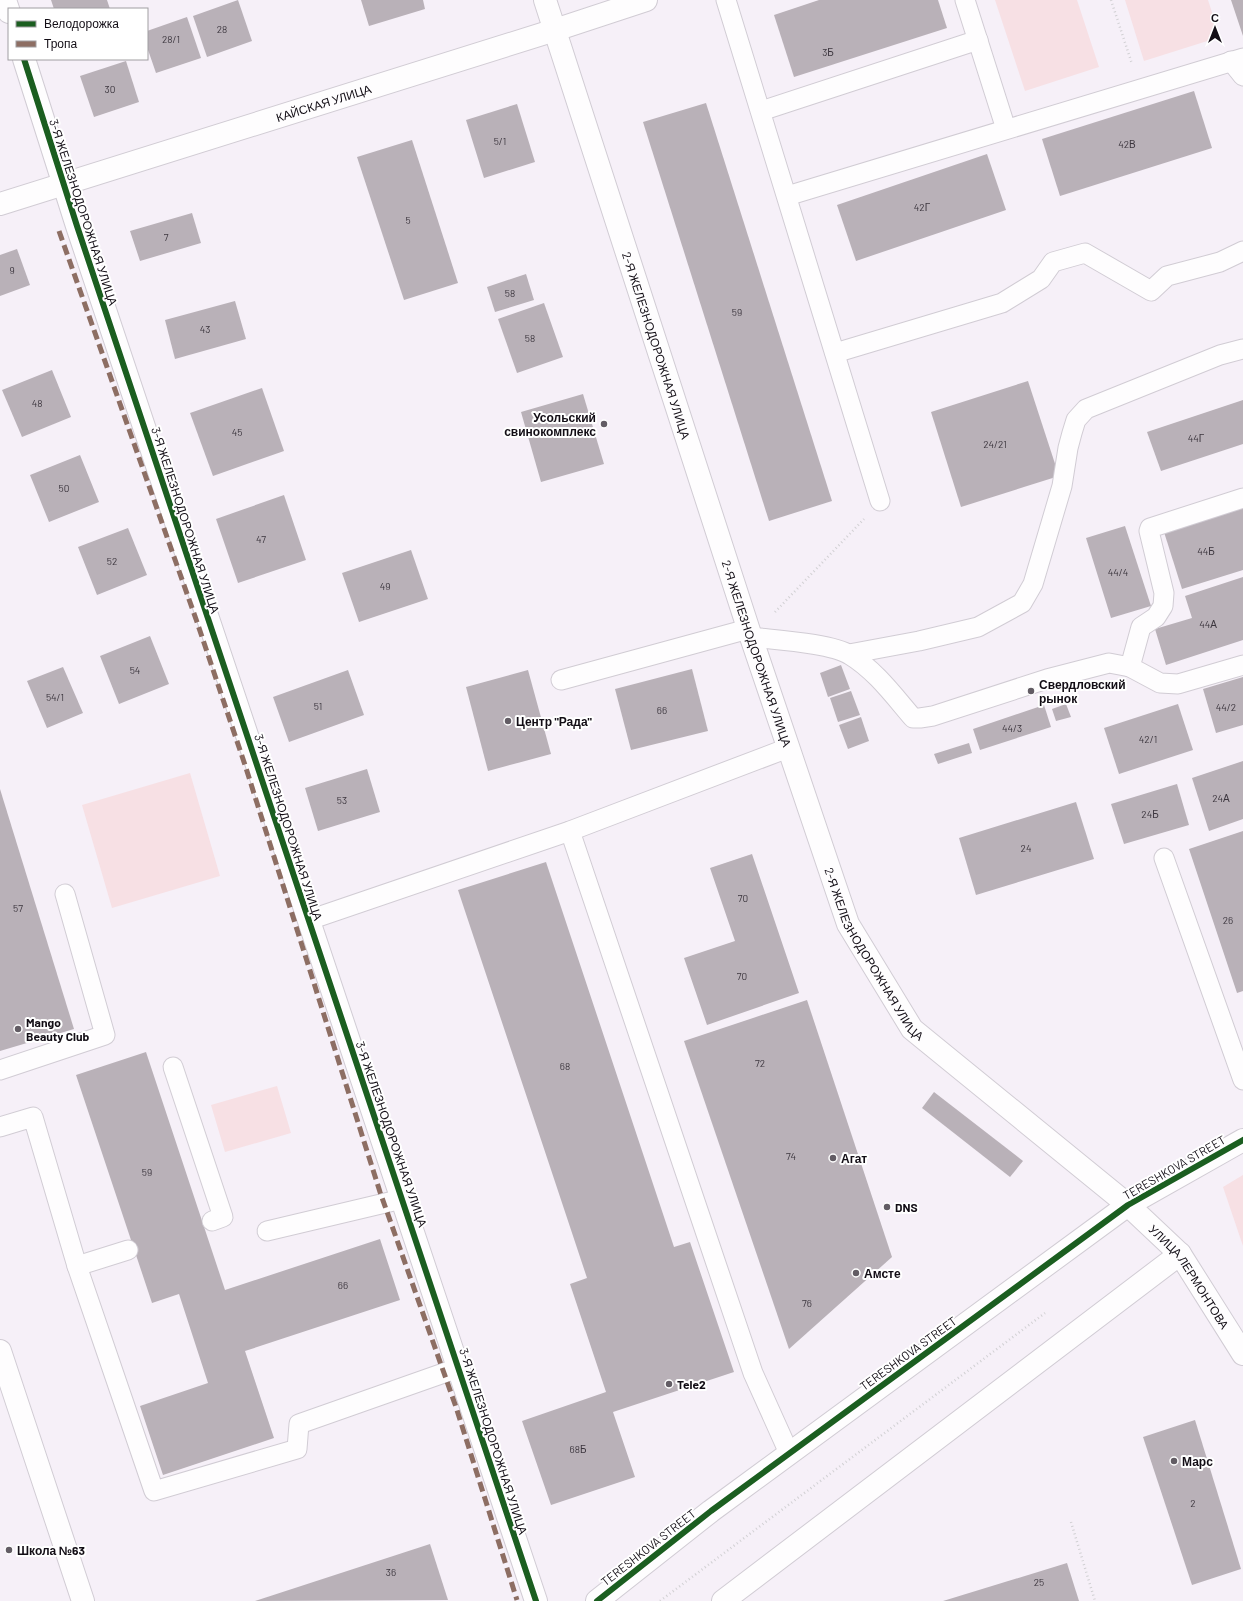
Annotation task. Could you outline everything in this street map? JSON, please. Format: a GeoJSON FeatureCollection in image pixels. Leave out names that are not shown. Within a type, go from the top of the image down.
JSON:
{"type":"FeatureCollection","features":[{"type":"Feature","properties":{"kind":"street","name":"2-Я ЖЕЛЕЗНОДОРОЖНАЯ УЛИЦА"},"geometry":{"type":"LineString","coordinates":[[545,0],[750,633],[848,924],[912,1029],[1128,1205]]}},
{"type":"Feature","properties":{"kind":"street","name":"КАЙСКАЯ УЛИЦА"},"geometry":{"type":"LineString","coordinates":[[0,204],[555,30],[646,0]]}},
{"type":"Feature","properties":{"kind":"street","name":"3-Я ЖЕЛЕЗНОДОРОЖНАЯ УЛИЦА"},"geometry":{"type":"LineString","coordinates":[[24,60],[63,184],[536,1601]]}},
{"type":"Feature","properties":{"kind":"street","name":"TERESHKOVA STREET"},"geometry":{"type":"LineString","coordinates":[[597,1601],[711,1511],[1128,1205],[1243,1140]]}},
{"type":"Feature","properties":{"kind":"street","name":"УЛИЦА ЛЕРМОНТОВА"},"geometry":{"type":"LineString","coordinates":[[1128,1205],[1180,1254],[1243,1354]]}},
{"type":"Feature","properties":{"kind":"street"},"geometry":{"type":"LineString","coordinates":[[730,1599],[1180,1254]]}},
{"type":"Feature","properties":{"kind":"street"},"geometry":{"type":"LineString","coordinates":[[0,1351],[83,1601]]}},
{"type":"Feature","properties":{"kind":"lane"},"geometry":{"type":"LineString","coordinates":[[726,0],[880,501]]}},
{"type":"Feature","properties":{"kind":"lane"},"geometry":{"type":"LineString","coordinates":[[965,0],[1006,129]]}},
{"type":"Feature","properties":{"kind":"lane"},"geometry":{"type":"LineString","coordinates":[[761,111],[978,40]]}},
{"type":"Feature","properties":{"kind":"lane"},"geometry":{"type":"LineString","coordinates":[[787,196],[1237,59],[1243,76]]}},
{"type":"Feature","properties":{"kind":"lane"},"geometry":{"type":"LineString","coordinates":[[835,353],[1002,303],[1041,279],[1053,262],[1085,253],[1151,291],[1168,276],[1220,262],[1243,251]]}},
{"type":"Feature","properties":{"kind":"lane"},"geometry":{"type":"LineString","coordinates":[[849,654],[978,627],[1022,603],[1033,584],[1062,486],[1068,448],[1076,420],[1086,410],[1220,355],[1243,349]]}},
{"type":"Feature","properties":{"kind":"lane"},"geometry":{"type":"LineString","coordinates":[[1130,667],[1141,627],[1156,617],[1163,606],[1164,593],[1149,531],[1150,528],[1243,498]]}},
{"type":"Feature","properties":{"kind":"lane"},"geometry":{"type":"LineString","coordinates":[[561,680],[750,633],[826,647],[849,654],[866,666],[913,718],[920,718],[933,716],[1047,679],[1110,663],[1130,667],[1160,682],[1178,684],[1243,665]]}},
{"type":"Feature","properties":{"kind":"lane"},"geometry":{"type":"LineString","coordinates":[[308,920],[570,831],[788,748]]}},
{"type":"Feature","properties":{"kind":"lane"},"geometry":{"type":"LineString","coordinates":[[570,831],[753,1373],[789,1453]]}},
{"type":"Feature","properties":{"kind":"lane"},"geometry":{"type":"LineString","coordinates":[[1164,858],[1243,1080]]}},
{"type":"Feature","properties":{"kind":"lane"},"geometry":{"type":"LineString","coordinates":[[0,1070],[105,1035],[65,894]]}},
{"type":"Feature","properties":{"kind":"lane"},"geometry":{"type":"LineString","coordinates":[[173,1067],[223,1217],[212,1221]]}},
{"type":"Feature","properties":{"kind":"lane"},"geometry":{"type":"LineString","coordinates":[[0,1127],[33,1117],[77,1266],[154,1491],[297,1449],[299,1424],[458,1368]]}},
{"type":"Feature","properties":{"kind":"lane"},"geometry":{"type":"LineString","coordinates":[[267,1231],[402,1199]]}},
{"type":"Feature","properties":{"kind":"lane"},"geometry":{"type":"LineString","coordinates":[[77,1266],[128,1250]]}},
{"type":"Feature","properties":{"kind":"path"},"geometry":{"type":"LineString","coordinates":[[1111,0],[1140,89]]}},
{"type":"Feature","properties":{"kind":"path"},"geometry":{"type":"LineString","coordinates":[[750,633],[880,501]]}},
{"type":"Feature","properties":{"kind":"path"},"geometry":{"type":"LineString","coordinates":[[660,1601],[1045,1313]]}},
{"type":"Feature","properties":{"kind":"path"},"geometry":{"type":"LineString","coordinates":[[1070,1522],[1095,1601]]}},
{"type":"Feature","properties":{"kind":"shaded area"},"geometry":{"type":"Polygon","coordinates":[[[995,0],[1077,0],[1099,67],[1025,91],[995,0]]]}},
{"type":"Feature","properties":{"kind":"shaded area"},"geometry":{"type":"Polygon","coordinates":[[[1125,0],[1208,0],[1220,37],[1144,61],[1125,0]]]}},
{"type":"Feature","properties":{"kind":"shaded area"},"geometry":{"type":"Polygon","coordinates":[[[190,773],[220,876],[112,908],[82,805],[190,773]]]}},
{"type":"Feature","properties":{"kind":"shaded area"},"geometry":{"type":"Polygon","coordinates":[[[277,1086],[291,1133],[225,1152],[211,1105],[277,1086]]]}},
{"type":"Feature","properties":{"kind":"shaded area"},"geometry":{"type":"Polygon","coordinates":[[[1243,1175],[1243,1246],[1223,1187],[1243,1175]]]}},
{"type":"Feature","properties":{"kind":"building"},"geometry":{"type":"Polygon","coordinates":[[[51,0],[107,0],[110,8],[54,8],[51,0]]]}},
{"type":"Feature","properties":{"kind":"building"},"geometry":{"type":"Polygon","coordinates":[[[238,0],[252,41],[207,57],[193,16],[238,0]]]}},
{"type":"Feature","properties":{"kind":"building"},"geometry":{"type":"Polygon","coordinates":[[[361,0],[423,0],[425,9],[369,26],[361,0]]]}},
{"type":"Feature","properties":{"kind":"building"},"geometry":{"type":"Polygon","coordinates":[[[819,0],[938,0],[947,28],[794,77],[774,15],[819,0]]]}},
{"type":"Feature","properties":{"kind":"building"},"geometry":{"type":"Polygon","coordinates":[[[1231,0],[1243,0],[1243,36],[1231,0]]]}},
{"type":"Feature","properties":{"kind":"building"},"geometry":{"type":"Polygon","coordinates":[[[187,17],[201,58],[156,73],[148,50],[148,31],[187,17]]]}},
{"type":"Feature","properties":{"kind":"building"},"geometry":{"type":"Polygon","coordinates":[[[126,61],[139,102],[94,117],[80,76],[126,61]]]}},
{"type":"Feature","properties":{"kind":"building"},"geometry":{"type":"Polygon","coordinates":[[[1194,91],[1212,148],[1060,196],[1042,139],[1194,91]]]}},
{"type":"Feature","properties":{"kind":"building"},"geometry":{"type":"Polygon","coordinates":[[[706,103],[832,501],[769,521],[643,122],[706,103]]]}},
{"type":"Feature","properties":{"kind":"building"},"geometry":{"type":"Polygon","coordinates":[[[517,104],[535,162],[484,178],[466,120],[517,104]]]}},
{"type":"Feature","properties":{"kind":"building"},"geometry":{"type":"Polygon","coordinates":[[[412,140],[458,283],[404,300],[357,157],[412,140]]]}},
{"type":"Feature","properties":{"kind":"building"},"geometry":{"type":"Polygon","coordinates":[[[987,154],[1006,210],[856,261],[837,205],[987,154]]]}},
{"type":"Feature","properties":{"kind":"building"},"geometry":{"type":"Polygon","coordinates":[[[192,213],[201,243],[140,261],[130,231],[192,213]]]}},
{"type":"Feature","properties":{"kind":"building"},"geometry":{"type":"Polygon","coordinates":[[[17,249],[30,285],[0,296],[0,255],[17,249]]]}},
{"type":"Feature","properties":{"kind":"building"},"geometry":{"type":"Polygon","coordinates":[[[526,274],[534,300],[495,312],[487,287],[526,274]]]}},
{"type":"Feature","properties":{"kind":"building"},"geometry":{"type":"Polygon","coordinates":[[[235,301],[246,339],[175,359],[165,320],[235,301]]]}},
{"type":"Feature","properties":{"kind":"building"},"geometry":{"type":"Polygon","coordinates":[[[544,303],[563,357],[517,373],[498,319],[544,303]]]}},
{"type":"Feature","properties":{"kind":"building"},"geometry":{"type":"Polygon","coordinates":[[[52,370],[71,417],[22,437],[2,390],[52,370]]]}},
{"type":"Feature","properties":{"kind":"building"},"geometry":{"type":"Polygon","coordinates":[[[1028,381],[1059,476],[961,507],[931,412],[1028,381]]]}},
{"type":"Feature","properties":{"kind":"building"},"geometry":{"type":"Polygon","coordinates":[[[262,388],[284,451],[213,476],[190,413],[262,388]]]}},
{"type":"Feature","properties":{"kind":"building"},"geometry":{"type":"Polygon","coordinates":[[[583,394],[604,464],[541,482],[521,412],[583,394]]]}},
{"type":"Feature","properties":{"kind":"building"},"geometry":{"type":"Polygon","coordinates":[[[1243,400],[1243,444],[1161,471],[1147,432],[1243,400]]]}},
{"type":"Feature","properties":{"kind":"building"},"geometry":{"type":"Polygon","coordinates":[[[80,455],[99,502],[49,522],[30,475],[80,455]]]}},
{"type":"Feature","properties":{"kind":"building"},"geometry":{"type":"Polygon","coordinates":[[[284,495],[306,560],[238,583],[216,519],[284,495]]]}},
{"type":"Feature","properties":{"kind":"building"},"geometry":{"type":"Polygon","coordinates":[[[1243,507],[1243,570],[1182,589],[1164,532],[1243,507]]]}},
{"type":"Feature","properties":{"kind":"building"},"geometry":{"type":"Polygon","coordinates":[[[1125,526],[1151,606],[1111,618],[1086,538],[1125,526]]]}},
{"type":"Feature","properties":{"kind":"building"},"geometry":{"type":"Polygon","coordinates":[[[128,528],[147,575],[97,595],[78,547],[128,528]]]}},
{"type":"Feature","properties":{"kind":"building"},"geometry":{"type":"Polygon","coordinates":[[[411,550],[428,599],[359,622],[342,573],[411,550]]]}},
{"type":"Feature","properties":{"kind":"building"},"geometry":{"type":"Polygon","coordinates":[[[1243,577],[1243,640],[1166,665],[1155,629],[1192,618],[1185,596],[1243,577]]]}},
{"type":"Feature","properties":{"kind":"building"},"geometry":{"type":"Polygon","coordinates":[[[150,636],[169,684],[119,704],[100,656],[150,636]]]}},
{"type":"Feature","properties":{"kind":"building"},"geometry":{"type":"Polygon","coordinates":[[[841,665],[850,689],[828,697],[820,673],[841,665]]]}},
{"type":"Feature","properties":{"kind":"building"},"geometry":{"type":"Polygon","coordinates":[[[63,667],[83,713],[47,728],[27,681],[63,667]]]}},
{"type":"Feature","properties":{"kind":"building"},"geometry":{"type":"Polygon","coordinates":[[[692,669],[708,731],[631,750],[615,689],[692,669]]]}},
{"type":"Feature","properties":{"kind":"building"},"geometry":{"type":"Polygon","coordinates":[[[348,670],[364,715],[289,742],[273,697],[348,670]]]}},
{"type":"Feature","properties":{"kind":"building","name":"Центр \"Рада\""},"geometry":{"type":"Polygon","coordinates":[[[528,670],[551,754],[488,771],[466,687],[528,670]]]}},
{"type":"Feature","properties":{"kind":"building"},"geometry":{"type":"Polygon","coordinates":[[[1243,677],[1243,725],[1216,733],[1203,689],[1243,677]]]}},
{"type":"Feature","properties":{"kind":"building"},"geometry":{"type":"Polygon","coordinates":[[[851,691],[860,715],[838,722],[830,698],[851,691]]]}},
{"type":"Feature","properties":{"kind":"building"},"geometry":{"type":"Polygon","coordinates":[[[1066,704],[1071,717],[1056,721],[1052,709],[1066,704]]]}},
{"type":"Feature","properties":{"kind":"building"},"geometry":{"type":"Polygon","coordinates":[[[1178,704],[1193,750],[1119,774],[1104,728],[1178,704]]]}},
{"type":"Feature","properties":{"kind":"building"},"geometry":{"type":"Polygon","coordinates":[[[1044,705],[1051,727],[980,750],[973,729],[1044,705]]]}},
{"type":"Feature","properties":{"kind":"building"},"geometry":{"type":"Polygon","coordinates":[[[861,717],[869,741],[848,749],[839,725],[861,717]]]}},
{"type":"Feature","properties":{"kind":"building"},"geometry":{"type":"Polygon","coordinates":[[[969,743],[972,753],[938,764],[934,754],[969,743]]]}},
{"type":"Feature","properties":{"kind":"building"},"geometry":{"type":"Polygon","coordinates":[[[1243,761],[1243,819],[1209,831],[1192,778],[1243,761]]]}},
{"type":"Feature","properties":{"kind":"building"},"geometry":{"type":"Polygon","coordinates":[[[367,769],[380,812],[318,831],[305,788],[367,769]]]}},
{"type":"Feature","properties":{"kind":"building"},"geometry":{"type":"Polygon","coordinates":[[[1177,784],[1189,825],[1124,844],[1111,804],[1177,784]]]}},
{"type":"Feature","properties":{"kind":"building"},"geometry":{"type":"Polygon","coordinates":[[[0,789],[74,1029],[0,1051],[0,789]]]}},
{"type":"Feature","properties":{"kind":"building"},"geometry":{"type":"Polygon","coordinates":[[[1076,802],[1094,859],[976,895],[959,838],[1076,802]]]}},
{"type":"Feature","properties":{"kind":"building"},"geometry":{"type":"Polygon","coordinates":[[[1243,831],[1243,991],[1237,993],[1189,849],[1243,831]]]}},
{"type":"Feature","properties":{"kind":"building"},"geometry":{"type":"Polygon","coordinates":[[[752,854],[799,993],[707,1025],[684,958],[735,941],[710,868],[752,854]]]}},
{"type":"Feature","properties":{"kind":"building"},"geometry":{"type":"Polygon","coordinates":[[[546,862],[674,1247],[690,1242],[734,1372],[613,1412],[635,1477],[551,1505],[522,1421],[606,1392],[570,1284],[587,1278],[458,890],[546,862]]]}},
{"type":"Feature","properties":{"kind":"building"},"geometry":{"type":"Polygon","coordinates":[[[807,1000],[892,1257],[789,1349],[684,1041],[807,1000]]]}},
{"type":"Feature","properties":{"kind":"building"},"geometry":{"type":"Polygon","coordinates":[[[146,1052],[225,1290],[380,1239],[400,1300],[245,1351],[274,1438],[163,1475],[140,1406],[208,1383],[179,1294],[152,1303],[76,1075],[146,1052]]]}},
{"type":"Feature","properties":{"kind":"building"},"geometry":{"type":"Polygon","coordinates":[[[934,1092],[1023,1161],[1010,1177],[922,1108],[934,1092]]]}},
{"type":"Feature","properties":{"kind":"building"},"geometry":{"type":"Polygon","coordinates":[[[1195,1420],[1241,1569],[1192,1585],[1143,1437],[1195,1420]]]}},
{"type":"Feature","properties":{"kind":"building"},"geometry":{"type":"Polygon","coordinates":[[[430,1544],[448,1600],[255,1601],[430,1544]]]}},
{"type":"Feature","properties":{"kind":"building"},"geometry":{"type":"Polygon","coordinates":[[[1067,1563],[1079,1601],[943,1601],[1067,1563]]]}},
{"type":"Feature","properties":{"kind":"marked path"},"geometry":{"type":"LineString","coordinates":[[59,231],[197,622],[245,765],[380,1192],[456,1407],[517,1600]]}},
{"type":"Feature","properties":{"kind":"cycle path"},"geometry":{"type":"LineString","coordinates":[[24,60],[77,226],[536,1601]]}},
{"type":"Feature","properties":{"kind":"cycle path"},"geometry":{"type":"LineString","coordinates":[[597,1601],[711,1511],[1128,1205],[1243,1140]]}},
{"type":"Feature","properties":{"kind":"place","name":"Усольский свинокомплекс"},"geometry":{"type":"Point","coordinates":[604,424]}},
{"type":"Feature","properties":{"kind":"place","name":"Свердловский рынок"},"geometry":{"type":"Point","coordinates":[1031,691]}},
{"type":"Feature","properties":{"kind":"place","name":"Центр \"Рада\""},"geometry":{"type":"Point","coordinates":[508,721]}},
{"type":"Feature","properties":{"kind":"place","name":"Mango Beauty Club"},"geometry":{"type":"Point","coordinates":[18,1029]}},
{"type":"Feature","properties":{"kind":"place","name":"Агат"},"geometry":{"type":"Point","coordinates":[833,1158]}},
{"type":"Feature","properties":{"kind":"place","name":"DNS"},"geometry":{"type":"Point","coordinates":[887,1207]}},
{"type":"Feature","properties":{"kind":"place","name":"Амсте"},"geometry":{"type":"Point","coordinates":[856,1273]}},
{"type":"Feature","properties":{"kind":"place","name":"Tele2"},"geometry":{"type":"Point","coordinates":[669,1384]}},
{"type":"Feature","properties":{"kind":"place","name":"Марс"},"geometry":{"type":"Point","coordinates":[1174,1461]}},
{"type":"Feature","properties":{"kind":"place","name":"Школа №63"},"geometry":{"type":"Point","coordinates":[9,1550]}}]}
